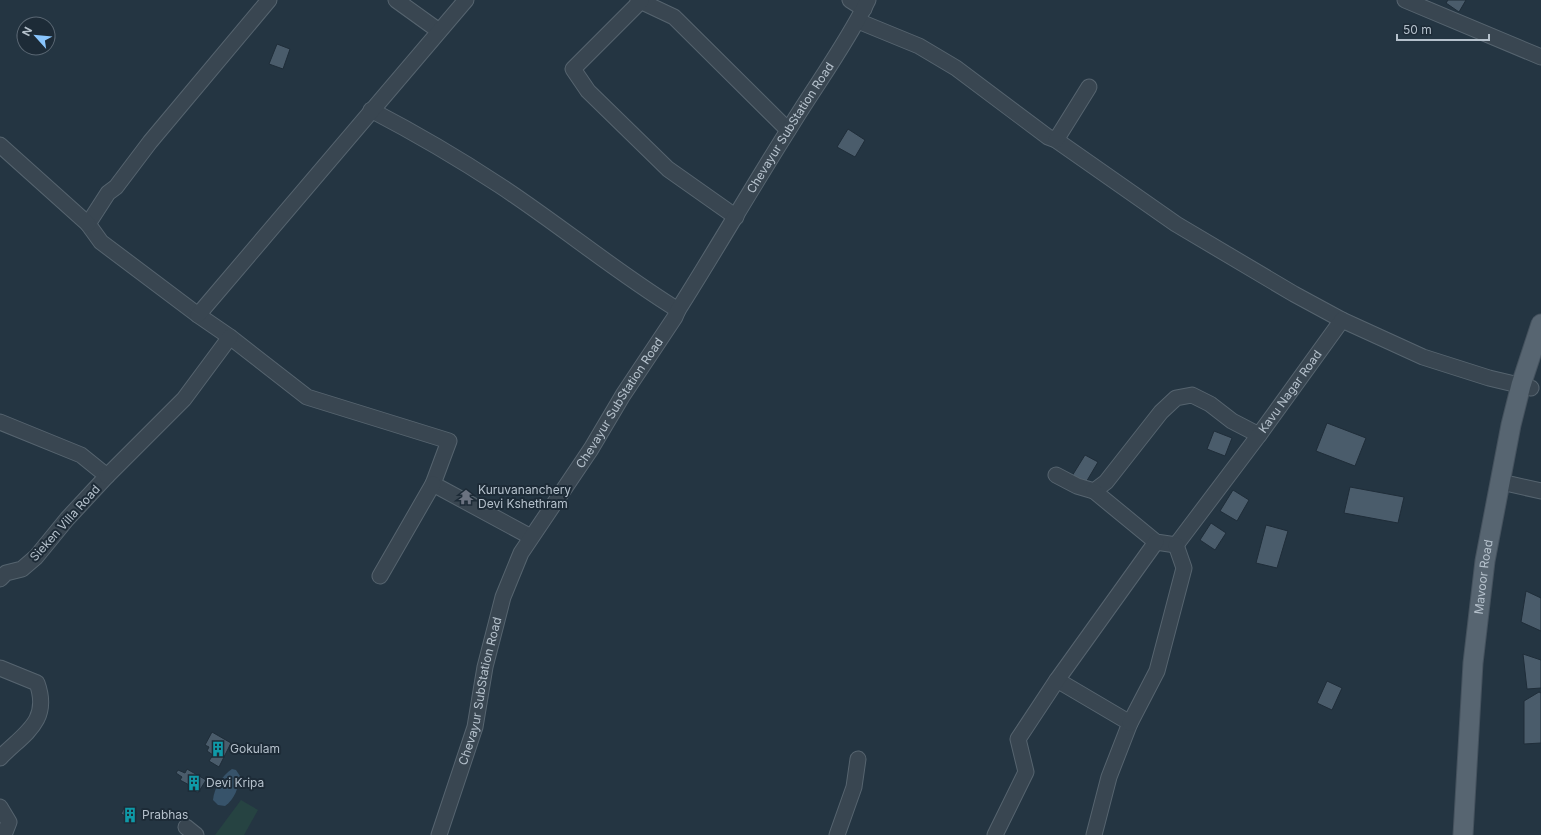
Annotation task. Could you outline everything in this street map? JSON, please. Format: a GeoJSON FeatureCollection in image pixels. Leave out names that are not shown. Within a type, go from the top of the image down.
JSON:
{"type":"FeatureCollection","features":[{"type":"Feature","properties":{"kind":"main road","name":"Mavoor Road"},"geometry":{"type":"LineString","coordinates":[[1472,835],[1482,667],[1494,566],[1520,431],[1526,386],[1541,324]]}},
{"type":"Feature","properties":{"kind":"main road","name":"Mavoor Road"},"geometry":{"type":"LineString","coordinates":[[1463,835],[1473,663],[1485,561],[1511,425],[1526,386],[1541,357]]}},
{"type":"Feature","properties":{"kind":"street"},"geometry":{"type":"LineString","coordinates":[[88,224],[108,193],[116,187],[150,142],[269,0]]}},
{"type":"Feature","properties":{"kind":"street"},"geometry":{"type":"LineString","coordinates":[[396,0],[439,31]]}},
{"type":"Feature","properties":{"kind":"street"},"geometry":{"type":"LineString","coordinates":[[198,315],[466,0]]}},
{"type":"Feature","properties":{"kind":"street"},"geometry":{"type":"LineString","coordinates":[[850,0],[919,46],[956,68],[1048,137],[1056,140],[1176,224],[1294,294],[1342,320],[1423,357],[1489,378],[1526,386]]}},
{"type":"Feature","properties":{"kind":"street"},"geometry":{"type":"LineString","coordinates":[[1405,0],[1541,57]]}},
{"type":"Feature","properties":{"kind":"street"},"geometry":{"type":"LineString","coordinates":[[736,217],[668,169],[588,91],[573,69],[640,1],[674,16],[788,130]]}},
{"type":"Feature","properties":{"kind":"street","name":"Chevayur SubStation Road"},"geometry":{"type":"LineString","coordinates":[[439,835],[474,727],[485,667],[503,597],[521,553],[591,449],[623,395],[675,317],[788,130],[863,10]]}},
{"type":"Feature","properties":{"kind":"street"},"geometry":{"type":"LineString","coordinates":[[1056,140],[1089,87]]}},
{"type":"Feature","properties":{"kind":"street"},"geometry":{"type":"LineString","coordinates":[[372,110],[418,135],[500,185],[648,291],[678,310]]}},
{"type":"Feature","properties":{"kind":"street"},"geometry":{"type":"LineString","coordinates":[[0,145],[88,224],[101,242],[198,315],[230,337],[307,397],[449,441],[433,484],[380,576]]}},
{"type":"Feature","properties":{"kind":"street","name":"Kavu Nagar Road"},"geometry":{"type":"LineString","coordinates":[[1094,491],[1106,482],[1161,412],[1176,398],[1192,395],[1210,404],[1232,421],[1259,435],[1342,320]]}},
{"type":"Feature","properties":{"kind":"street"},"geometry":{"type":"LineString","coordinates":[[107,476],[184,399],[230,337]]}},
{"type":"Feature","properties":{"kind":"street","name":"Sieken Villa Road"},"geometry":{"type":"LineString","coordinates":[[0,422],[81,455],[107,476],[67,519],[36,557],[22,569],[6,573],[0,580]]}},
{"type":"Feature","properties":{"kind":"street"},"geometry":{"type":"LineString","coordinates":[[1176,545],[1259,435]]}},
{"type":"Feature","properties":{"kind":"street"},"geometry":{"type":"LineString","coordinates":[[1056,475],[1077,486],[1094,491],[1156,542],[1176,545]]}},
{"type":"Feature","properties":{"kind":"street"},"geometry":{"type":"LineString","coordinates":[[433,484],[531,537]]}},
{"type":"Feature","properties":{"kind":"street"},"geometry":{"type":"LineString","coordinates":[[1510,484],[1541,492]]}},
{"type":"Feature","properties":{"kind":"street"},"geometry":{"type":"LineString","coordinates":[[995,835],[1026,772],[1018,738],[1057,680],[1156,542]]}},
{"type":"Feature","properties":{"kind":"street"},"geometry":{"type":"LineString","coordinates":[[1094,835],[1109,777],[1130,723],[1157,672],[1184,568],[1176,545]]}},
{"type":"Feature","properties":{"kind":"street"},"geometry":{"type":"LineString","coordinates":[[0,668],[37,684],[41,694],[41,708],[34,725],[23,738],[0,758]]}},
{"type":"Feature","properties":{"kind":"street"},"geometry":{"type":"LineString","coordinates":[[1057,680],[1130,723]]}},
{"type":"Feature","properties":{"kind":"street"},"geometry":{"type":"LineString","coordinates":[[837,835],[854,787],[858,759]]}},
{"type":"Feature","properties":{"kind":"street"},"geometry":{"type":"LineString","coordinates":[[0,807],[10,822],[4,835]]}},
{"type":"Feature","properties":{"kind":"green space"},"geometry":{"type":"Polygon","coordinates":[[[241,800],[258,810],[244,835],[215,835],[241,800]]]}},
{"type":"Feature","properties":{"kind":"water"},"geometry":{"type":"Polygon","coordinates":[[[232,769],[236,770],[240,776],[236,793],[225,806],[218,805],[213,800],[215,791],[222,779],[232,769]]]}},
{"type":"Feature","properties":{"kind":"building"},"geometry":{"type":"Polygon","coordinates":[[[1448,0],[1466,0],[1459,12],[1446,3],[1448,0]]]}},
{"type":"Feature","properties":{"kind":"building"},"geometry":{"type":"Polygon","coordinates":[[[277,44],[290,49],[283,69],[269,64],[277,44]]]}},
{"type":"Feature","properties":{"kind":"building"},"geometry":{"type":"Polygon","coordinates":[[[848,129],[865,140],[855,157],[837,147],[848,129]]]}},
{"type":"Feature","properties":{"kind":"building"},"geometry":{"type":"Polygon","coordinates":[[[1327,423],[1366,438],[1355,466],[1316,451],[1327,423]]]}},
{"type":"Feature","properties":{"kind":"building"},"geometry":{"type":"Polygon","coordinates":[[[1214,431],[1232,438],[1225,456],[1207,449],[1214,431]]]}},
{"type":"Feature","properties":{"kind":"building"},"geometry":{"type":"Polygon","coordinates":[[[1085,455],[1098,462],[1085,484],[1072,476],[1085,455]]]}},
{"type":"Feature","properties":{"kind":"building"},"geometry":{"type":"Polygon","coordinates":[[[1350,487],[1404,497],[1398,523],[1344,513],[1350,487]]]}},
{"type":"Feature","properties":{"kind":"building"},"geometry":{"type":"Polygon","coordinates":[[[1233,490],[1249,500],[1237,521],[1220,511],[1233,490]]]}},
{"type":"Feature","properties":{"kind":"building"},"geometry":{"type":"Polygon","coordinates":[[[1211,523],[1226,533],[1215,550],[1200,540],[1211,523]]]}},
{"type":"Feature","properties":{"kind":"building"},"geometry":{"type":"Polygon","coordinates":[[[1266,525],[1288,531],[1277,568],[1256,563],[1266,525]]]}},
{"type":"Feature","properties":{"kind":"building"},"geometry":{"type":"Polygon","coordinates":[[[1526,591],[1541,598],[1541,631],[1521,622],[1526,591]]]}},
{"type":"Feature","properties":{"kind":"building"},"geometry":{"type":"Polygon","coordinates":[[[1523,654],[1541,660],[1541,688],[1527,689],[1523,654]]]}},
{"type":"Feature","properties":{"kind":"building"},"geometry":{"type":"Polygon","coordinates":[[[1327,681],[1342,688],[1332,710],[1317,703],[1327,681]]]}},
{"type":"Feature","properties":{"kind":"building"},"geometry":{"type":"Polygon","coordinates":[[[1539,692],[1541,693],[1541,743],[1524,744],[1524,701],[1539,692]]]}},
{"type":"Feature","properties":{"kind":"building","name":"Gokulam"},"geometry":{"type":"Polygon","coordinates":[[[212,732],[231,743],[219,767],[209,761],[213,755],[207,751],[209,747],[205,745],[212,732]]]}},
{"type":"Feature","properties":{"kind":"building","name":"Devi Kripa"},"geometry":{"type":"Polygon","coordinates":[[[187,769],[206,780],[198,793],[191,789],[191,786],[180,780],[182,777],[176,773],[178,770],[185,773],[187,769]]]}},
{"type":"Feature","properties":{"kind":"building","name":"Prabhas"},"geometry":{"type":"Polygon","coordinates":[[[124,808],[137,813],[132,824],[126,821],[128,817],[121,814],[124,808]]]}},
{"type":"Feature","properties":{"kind":"place","name":"Kuruvananchery Devi Kshethram"},"geometry":{"type":"Point","coordinates":[466,497]}},
{"type":"Feature","properties":{"kind":"place","name":"Gokulam"},"geometry":{"type":"Point","coordinates":[218,749]}},
{"type":"Feature","properties":{"kind":"place","name":"Devi Kripa"},"geometry":{"type":"Point","coordinates":[194,783]}},
{"type":"Feature","properties":{"kind":"place","name":"Prabhas"},"geometry":{"type":"Point","coordinates":[130,815]}}]}
